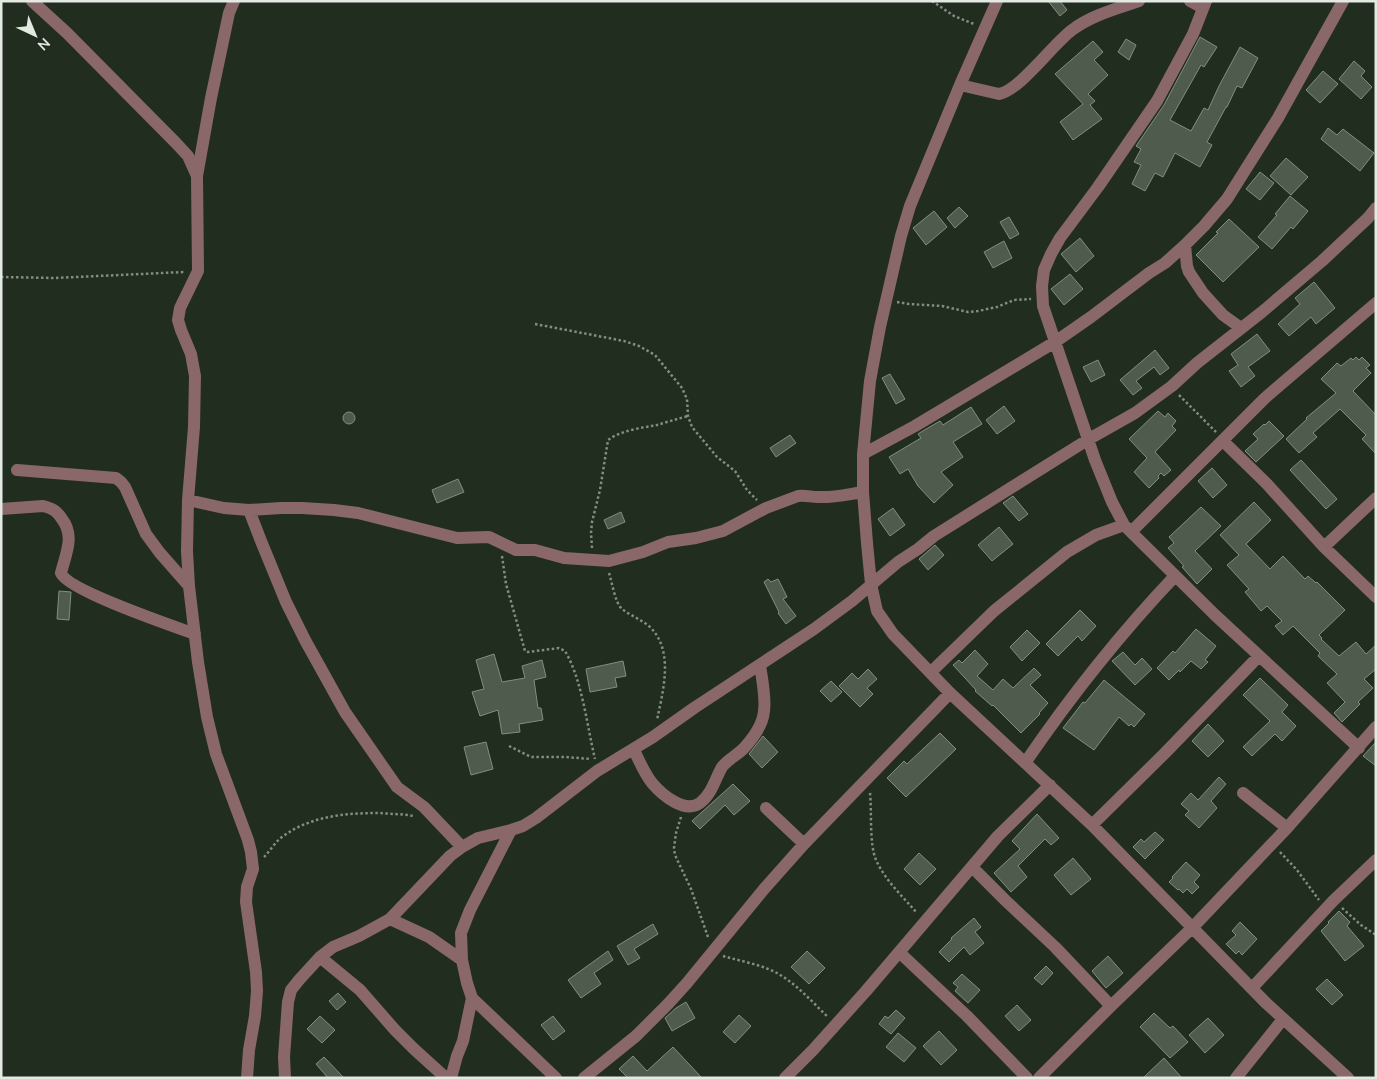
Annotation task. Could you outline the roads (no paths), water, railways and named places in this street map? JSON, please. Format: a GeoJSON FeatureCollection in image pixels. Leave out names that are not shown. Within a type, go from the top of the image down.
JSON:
{"type":"FeatureCollection","features":[{"type":"Feature","properties":{"kind":"street"},"geometry":{"type":"LineString","coordinates":[[32,1],[67,33],[176,143],[188,156],[197,176]]}},
{"type":"Feature","properties":{"kind":"street"},"geometry":{"type":"LineString","coordinates":[[234,1],[211,98],[197,176],[198,271],[180,308],[178,320],[191,354],[196,376],[188,500],[187,551],[198,662],[216,754],[248,840],[253,869],[248,882],[246,902],[257,991],[247,1078]]}},
{"type":"Feature","properties":{"kind":"street"},"geometry":{"type":"LineString","coordinates":[[997,1],[910,206],[900,236],[886,298],[870,381],[863,454],[863,492],[867,543],[871,584],[877,611],[905,647],[950,693],[1092,825],[1283,1019],[1348,1078]]}},
{"type":"Feature","properties":{"kind":"street"},"geometry":{"type":"LineString","coordinates":[[960,85],[999,94],[1005,93],[1076,28],[1096,16],[1140,1]]}},
{"type":"Feature","properties":{"kind":"street"},"geometry":{"type":"LineString","coordinates":[[1190,1],[1204,4],[1193,34],[1157,100],[1098,187],[1060,238],[1051,254],[1044,270],[1042,286],[1043,306],[1095,460],[1112,502],[1127,529],[1215,615],[1359,748]]}},
{"type":"Feature","properties":{"kind":"street"},"geometry":{"type":"LineString","coordinates":[[863,454],[915,426],[1055,342],[1165,263],[1204,226],[1227,199],[1278,118],[1343,1]]}},
{"type":"Feature","properties":{"kind":"street"},"geometry":{"type":"LineString","coordinates":[[285,1078],[284,1057],[288,1002],[292,990],[299,980],[320,957],[333,947],[390,919],[450,856],[462,847],[478,838],[523,826],[536,818],[596,765],[634,750],[814,629],[852,601],[898,562],[934,536],[1089,439],[1135,413],[1172,386],[1197,363],[1322,261],[1368,218],[1376,208]]}},
{"type":"Feature","properties":{"kind":"street"},"geometry":{"type":"LineString","coordinates":[[1184,245],[1187,266],[1203,293],[1223,315],[1241,328]]}},
{"type":"Feature","properties":{"kind":"street"},"geometry":{"type":"LineString","coordinates":[[930,672],[994,611],[1067,552],[1096,535],[1127,529],[1180,482],[1265,398],[1376,303]]}},
{"type":"Feature","properties":{"kind":"street"},"geometry":{"type":"LineString","coordinates":[[1223,441],[1267,484],[1324,547],[1376,596]]}},
{"type":"Feature","properties":{"kind":"street"},"geometry":{"type":"LineString","coordinates":[[17,470],[116,478],[125,487],[146,534],[189,586]]}},
{"type":"Feature","properties":{"kind":"street"},"geometry":{"type":"LineString","coordinates":[[188,500],[224,508],[249,510],[281,508],[358,513],[457,538],[489,537],[516,550],[535,550],[564,558],[609,561],[643,552],[668,542],[696,538],[723,531],[766,508],[801,495],[832,497],[863,492]]}},
{"type":"Feature","properties":{"kind":"street"},"geometry":{"type":"LineString","coordinates":[[1324,547],[1376,498]]}},
{"type":"Feature","properties":{"kind":"street"},"geometry":{"type":"LineString","coordinates":[[1,509],[43,506],[57,512],[68,526],[70,536],[61,573],[62,576],[76,587],[195,634]]}},
{"type":"Feature","properties":{"kind":"street"},"geometry":{"type":"LineString","coordinates":[[249,510],[286,602],[345,712],[397,787],[424,808],[462,847]]}},
{"type":"Feature","properties":{"kind":"street"},"geometry":{"type":"LineString","coordinates":[[1025,762],[1119,639],[1175,576]]}},
{"type":"Feature","properties":{"kind":"street"},"geometry":{"type":"LineString","coordinates":[[1092,825],[1259,656]]}},
{"type":"Feature","properties":{"kind":"street"},"geometry":{"type":"LineString","coordinates":[[634,750],[652,782],[676,802],[684,806],[693,807],[702,802],[724,764],[746,746],[757,730],[764,710],[760,665]]}},
{"type":"Feature","properties":{"kind":"street"},"geometry":{"type":"LineString","coordinates":[[584,1078],[636,1036],[662,1010],[712,954],[758,896],[804,844],[950,693]]}},
{"type":"Feature","properties":{"kind":"street"},"geometry":{"type":"LineString","coordinates":[[1039,1078],[1193,927],[1288,828],[1376,727]]}},
{"type":"Feature","properties":{"kind":"street"},"geometry":{"type":"LineString","coordinates":[[785,1078],[836,1025],[998,836],[1050,786]]}},
{"type":"Feature","properties":{"kind":"street"},"geometry":{"type":"LineString","coordinates":[[1243,793],[1288,828]]}},
{"type":"Feature","properties":{"kind":"street"},"geometry":{"type":"LineString","coordinates":[[766,808],[804,844]]}},
{"type":"Feature","properties":{"kind":"street"},"geometry":{"type":"LineString","coordinates":[[511,830],[470,910],[461,933],[462,960],[472,998],[556,1078]]}},
{"type":"Feature","properties":{"kind":"street"},"geometry":{"type":"LineString","coordinates":[[1252,988],[1330,905],[1376,860]]}},
{"type":"Feature","properties":{"kind":"street"},"geometry":{"type":"LineString","coordinates":[[972,867],[1055,947],[1111,1006]]}},
{"type":"Feature","properties":{"kind":"street"},"geometry":{"type":"LineString","coordinates":[[390,919],[429,936],[462,960]]}},
{"type":"Feature","properties":{"kind":"street"},"geometry":{"type":"LineString","coordinates":[[899,952],[967,1016],[1028,1078]]}},
{"type":"Feature","properties":{"kind":"street"},"geometry":{"type":"LineString","coordinates":[[320,957],[360,990],[407,1043],[446,1078]]}},
{"type":"Feature","properties":{"kind":"street"},"geometry":{"type":"LineString","coordinates":[[451,1078],[463,1041],[472,998]]}},
{"type":"Feature","properties":{"kind":"street"},"geometry":{"type":"LineString","coordinates":[[1236,1078],[1283,1019]]}}]}
